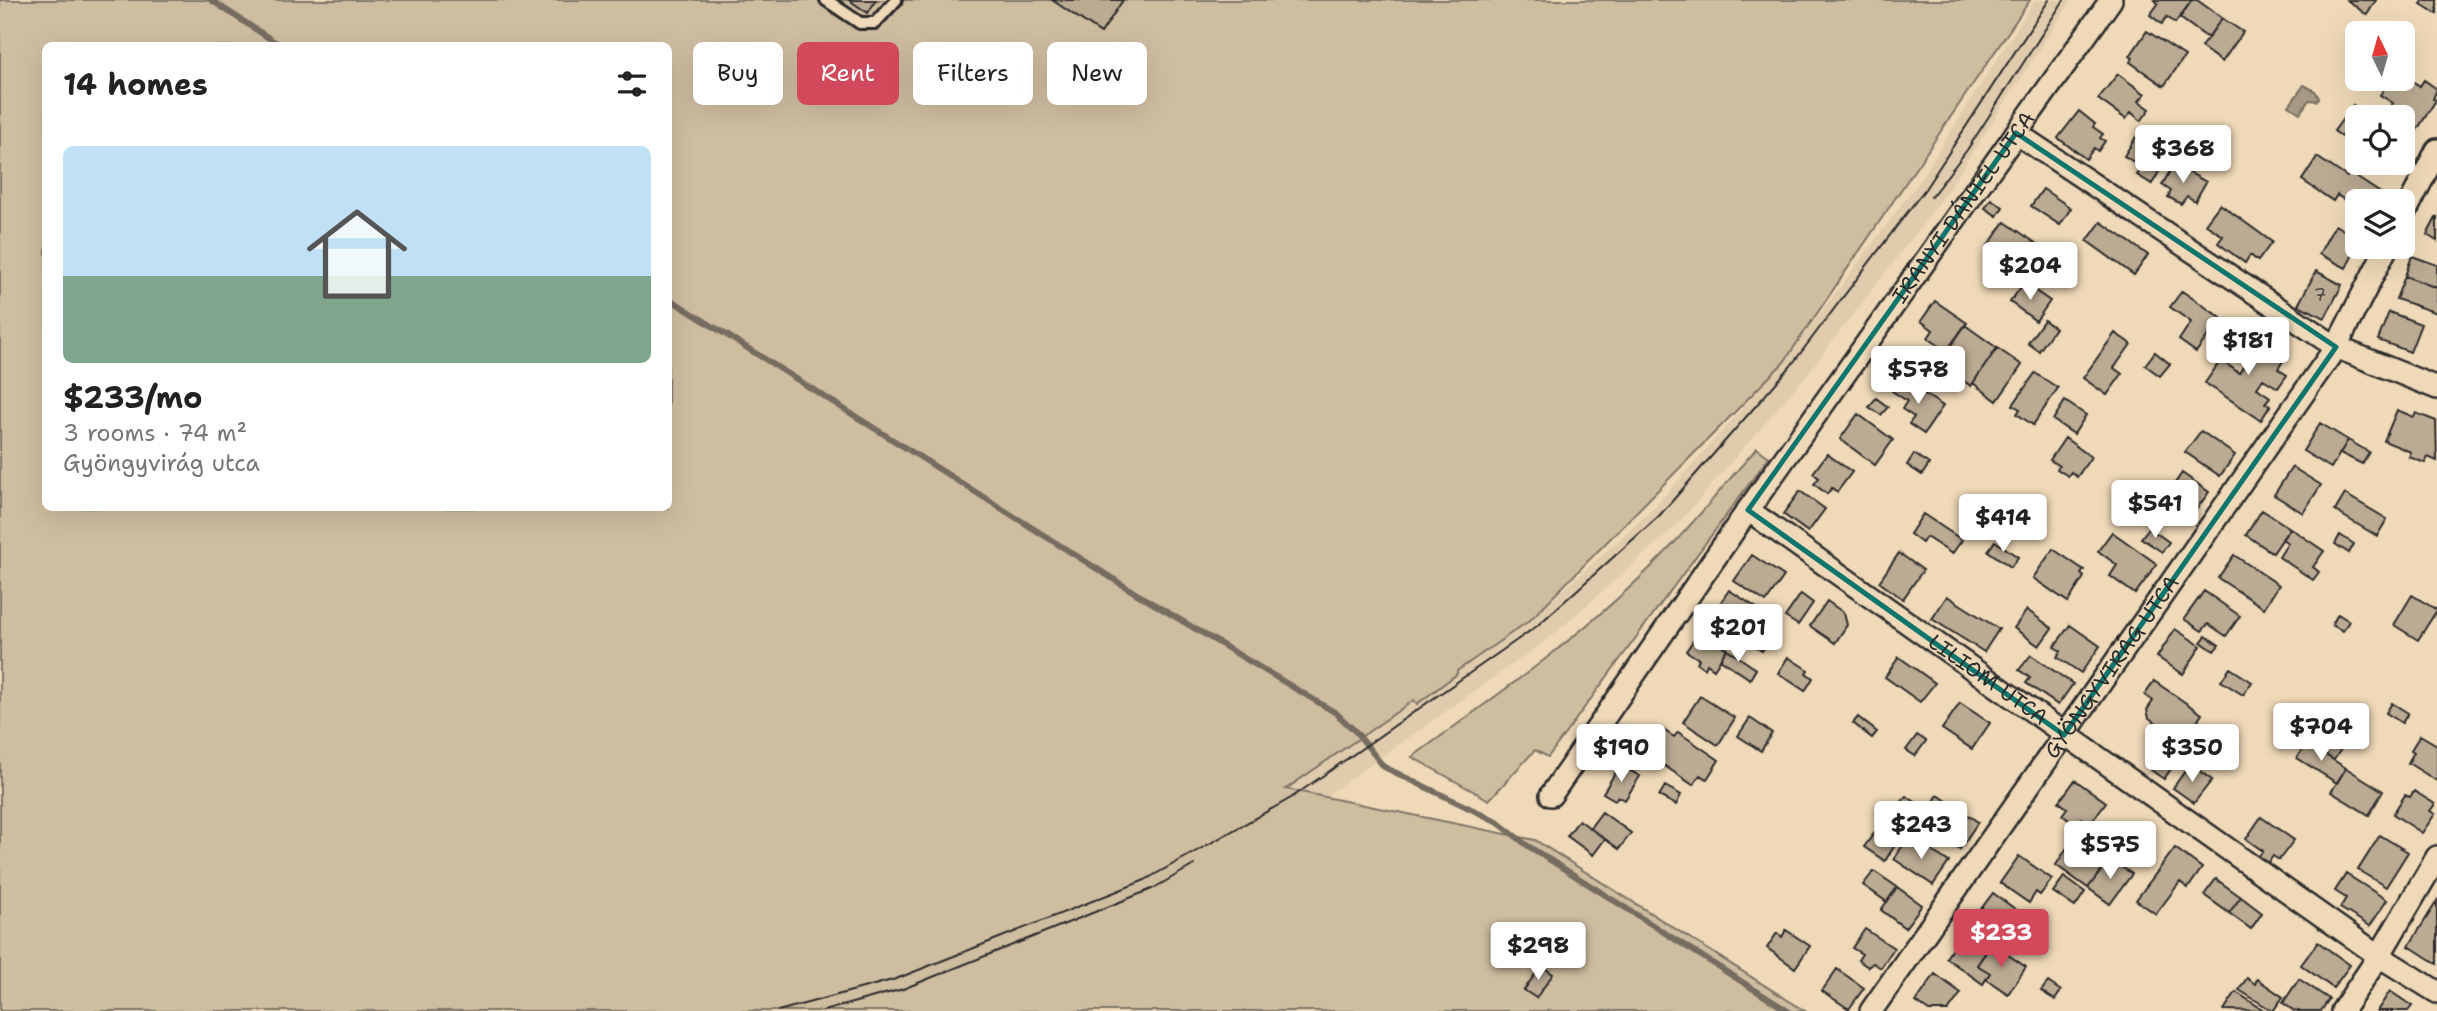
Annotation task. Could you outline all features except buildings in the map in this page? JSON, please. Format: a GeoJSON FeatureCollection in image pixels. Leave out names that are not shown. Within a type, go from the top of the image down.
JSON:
{"type":"FeatureCollection","features":[{"type":"Feature","properties":{"kind":"street","name":"IRÁNYI DÁNIEL UTCA"},"geometry":{"type":"LineString","coordinates":[[1551,795],[1748,510],[2111,0]]}},
{"type":"Feature","properties":{"kind":"street"},"geometry":{"type":"LineString","coordinates":[[2015,133],[2336,346],[2437,388]]}},
{"type":"Feature","properties":{"kind":"street"},"geometry":{"type":"LineString","coordinates":[[2415,193],[2437,150]]}},
{"type":"Feature","properties":{"kind":"street","name":"GYÖNGYVIRÁG UTCA"},"geometry":{"type":"LineString","coordinates":[[1871,1011],[2336,346],[2381,259]]}},
{"type":"Feature","properties":{"kind":"street","name":"LILIOM UTCA"},"geometry":{"type":"LineString","coordinates":[[1748,510],[2379,956],[2437,992]]}},
{"type":"Feature","properties":{"kind":"street"},"geometry":{"type":"LineString","coordinates":[[2342,1011],[2379,956],[2437,857]]}},
{"type":"Feature","properties":{"kind":"lane"},"geometry":{"type":"LineString","coordinates":[[825,0],[860,23],[875,23],[896,0]]}},
{"type":"Feature","properties":{"kind":"highlighted area"},"geometry":{"type":"Polygon","coordinates":[[[2016,133],[2336,347],[2064,735],[1748,510],[2016,133]]]}},
{"type":"Feature","properties":{"kind":"shaded area"},"geometry":{"type":"Polygon","coordinates":[[[0,0],[2030,0],[1784,362],[1530,620],[1457,671],[1457,674],[1417,704],[1414,700],[1286,789],[1535,840],[1805,1011],[0,1011],[0,0]]]}},
{"type":"Feature","properties":{"kind":"shaded area"},"geometry":{"type":"Polygon","coordinates":[[[2035,0],[2072,0],[1942,199],[1804,378],[1676,526],[1552,636],[1302,813],[725,1011],[1285,790],[1530,620],[1651,511],[1784,362],[1917,184],[2035,0]]]}},
{"type":"Feature","properties":{"kind":"shaded area"},"geometry":{"type":"Polygon","coordinates":[[[2304,85],[2315,91],[2319,98],[2316,101],[2309,100],[2300,113],[2289,106],[2304,85]]]}},
{"type":"Feature","properties":{"kind":"shaded area"},"geometry":{"type":"Polygon","coordinates":[[[1757,448],[1769,457],[1548,757],[1535,750],[1489,800],[1412,757],[1535,667],[1622,594],[1678,539],[1757,448]]]}},
{"type":"Feature","properties":{"kind":"waterway"},"geometry":{"type":"LineString","coordinates":[[211,0],[275,42]]}},
{"type":"Feature","properties":{"kind":"waterway"},"geometry":{"type":"LineString","coordinates":[[672,301],[1137,594],[1336,713],[1356,732],[1384,767],[1496,821],[1528,846],[1788,1011]]}},
{"type":"Feature","properties":{"kind":"tram line"},"geometry":{"type":"LineString","coordinates":[[778,1011],[896,979],[1145,880],[1291,798],[1537,626],[1659,516],[1790,367],[1925,189],[2049,0]]}},
{"type":"Feature","properties":{"kind":"tram line"},"geometry":{"type":"LineString","coordinates":[[1931,197],[1967,150],[2064,0]]}},
{"type":"Feature","properties":{"kind":"tram line"},"geometry":{"type":"LineString","coordinates":[[823,1011],[903,989],[1152,889],[1194,865]]}}]}
